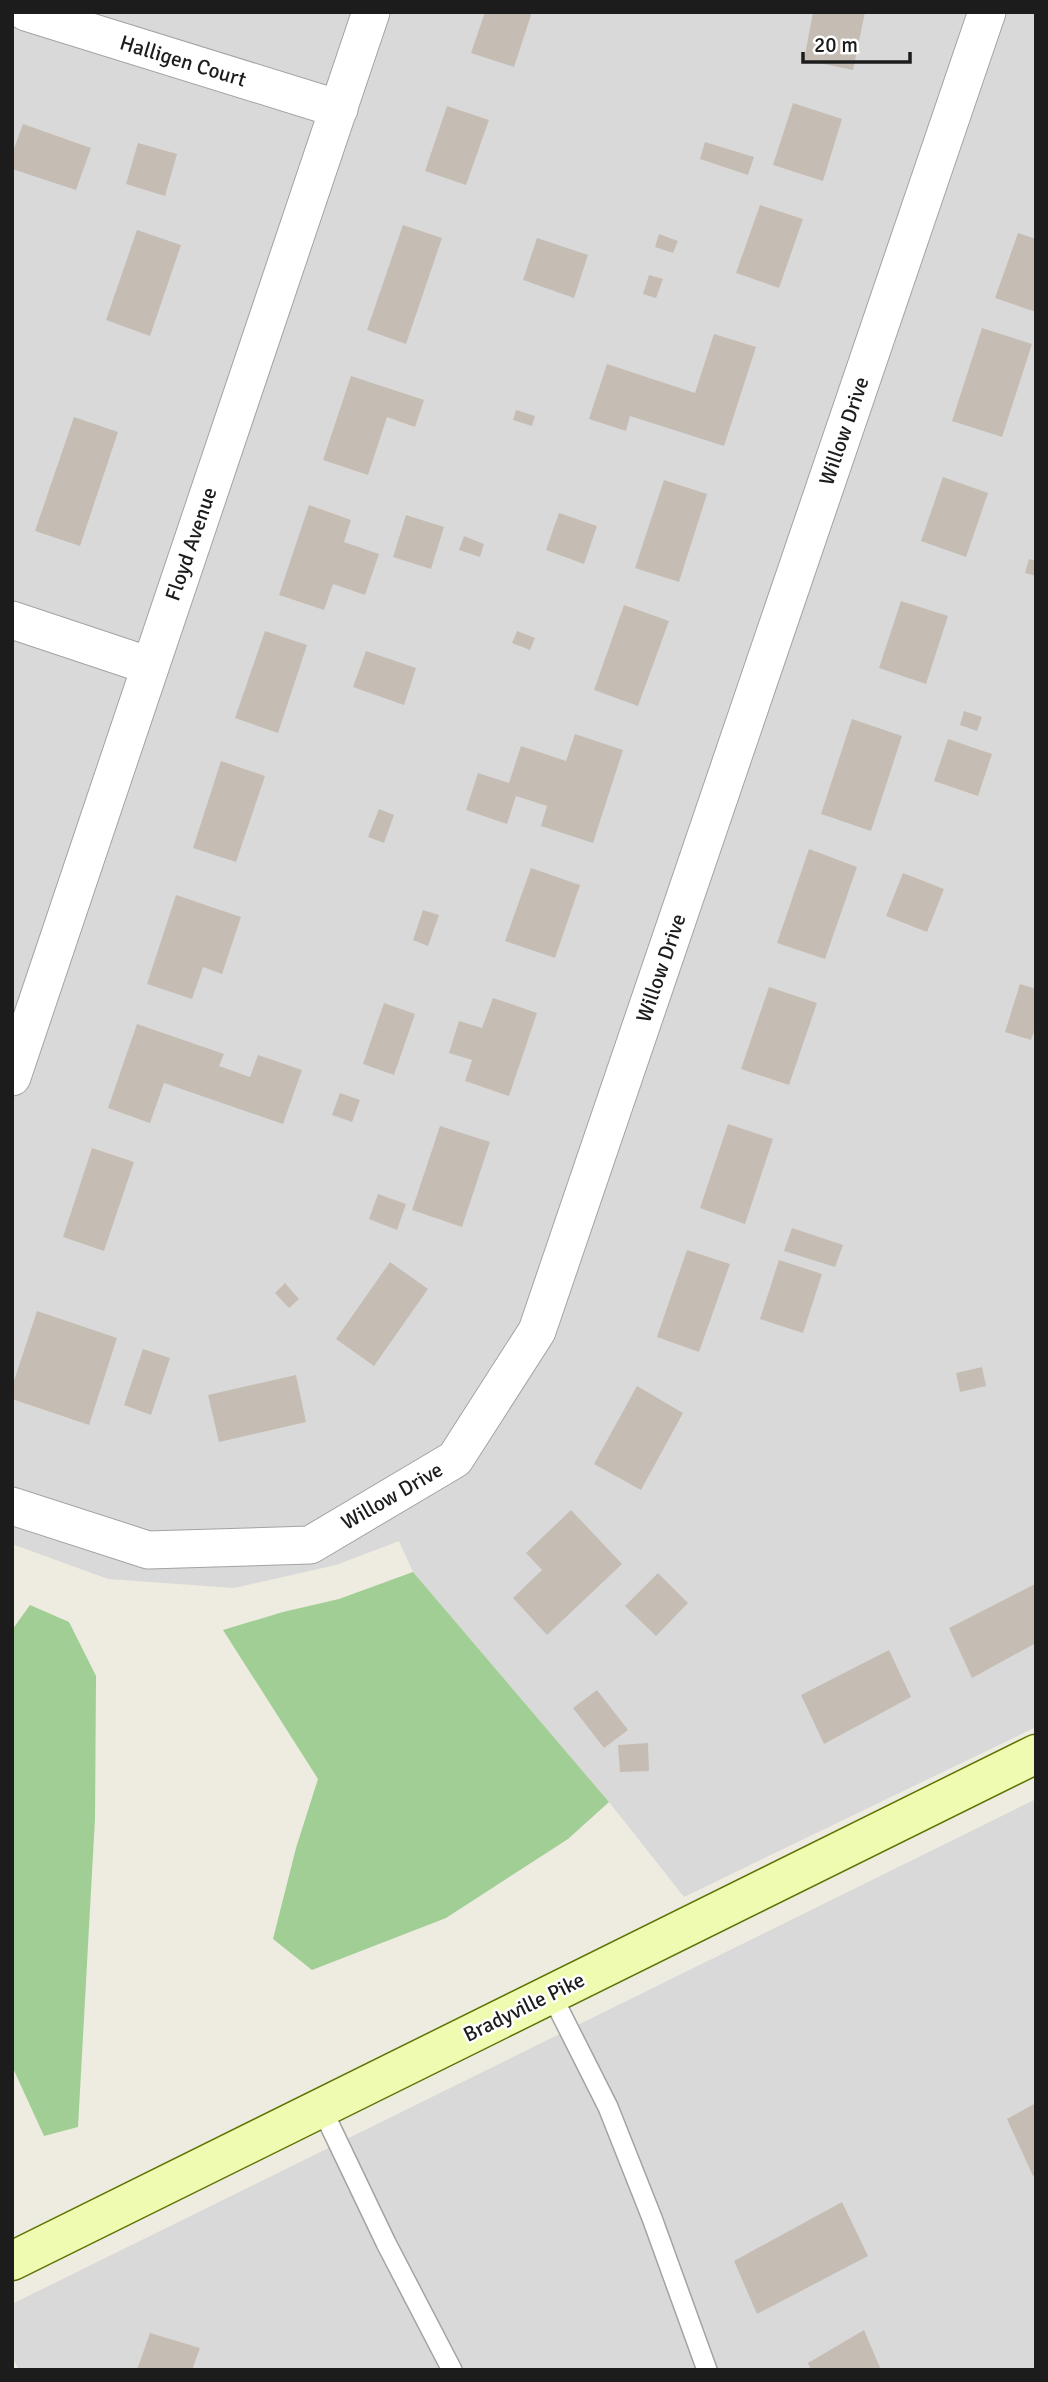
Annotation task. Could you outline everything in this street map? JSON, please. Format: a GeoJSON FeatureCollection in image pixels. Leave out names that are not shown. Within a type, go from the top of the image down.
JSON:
{"type":"FeatureCollection","features":[{"type":"Feature","properties":{"kind":"main road","name":"Bradyville Pike"},"geometry":{"type":"LineString","coordinates":[[12,2260],[1036,1755]]}},
{"type":"Feature","properties":{"kind":"street","name":"Halligen Court"},"geometry":{"type":"LineString","coordinates":[[26,12],[339,109]]}},
{"type":"Feature","properties":{"kind":"street","name":"Floyd Avenue"},"geometry":{"type":"LineString","coordinates":[[12,1077],[371,12]]}},
{"type":"Feature","properties":{"kind":"street","name":"Willow Drive"},"geometry":{"type":"LineString","coordinates":[[12,1506],[148,1550],[310,1545],[455,1459],[537,1331],[987,12]]}},
{"type":"Feature","properties":{"kind":"street"},"geometry":{"type":"LineString","coordinates":[[12,620],[150,666]]}},
{"type":"Feature","properties":{"kind":"lane"},"geometry":{"type":"LineString","coordinates":[[551,1994],[608,2107],[707,2370]]}},
{"type":"Feature","properties":{"kind":"lane"},"geometry":{"type":"LineString","coordinates":[[321,2107],[386,2243],[452,2370]]}},
{"type":"Feature","properties":{"kind":"shaded area"},"geometry":{"type":"Polygon","coordinates":[[[12,12],[1036,12],[1036,1727],[684,1897],[609,1802],[413,1572],[399,1541],[336,1565],[234,1588],[108,1579],[12,1544],[12,12]]]}},
{"type":"Feature","properties":{"kind":"shaded area"},"geometry":{"type":"Polygon","coordinates":[[[1036,1799],[1036,2370],[19,2370],[12,2356],[12,2304],[1036,1799]]]}},
{"type":"Feature","properties":{"kind":"green space"},"geometry":{"type":"Polygon","coordinates":[[[413,1572],[609,1802],[568,1839],[446,1918],[312,1970],[273,1939],[296,1848],[318,1779],[223,1630],[339,1599],[413,1572]]]}},
{"type":"Feature","properties":{"kind":"green space"},"geometry":{"type":"Polygon","coordinates":[[[30,1605],[69,1622],[96,1676],[95,1818],[78,2127],[44,2136],[12,2066],[12,1630],[30,1605]]]}},
{"type":"Feature","properties":{"kind":"building"},"geometry":{"type":"Polygon","coordinates":[[[485,12],[532,12],[514,67],[471,53],[485,12]]]}},
{"type":"Feature","properties":{"kind":"building"},"geometry":{"type":"Polygon","coordinates":[[[813,12],[865,12],[853,70],[804,60],[813,12]]]}},
{"type":"Feature","properties":{"kind":"building"},"geometry":{"type":"Polygon","coordinates":[[[793,103],[842,119],[823,181],[773,165],[793,103]]]}},
{"type":"Feature","properties":{"kind":"building"},"geometry":{"type":"Polygon","coordinates":[[[447,106],[489,120],[466,185],[425,171],[447,106]]]}},
{"type":"Feature","properties":{"kind":"building"},"geometry":{"type":"Polygon","coordinates":[[[23,124],[91,148],[76,190],[12,169],[12,154],[23,124]]]}},
{"type":"Feature","properties":{"kind":"building"},"geometry":{"type":"Polygon","coordinates":[[[705,142],[754,157],[748,175],[700,159],[705,142]]]}},
{"type":"Feature","properties":{"kind":"building"},"geometry":{"type":"Polygon","coordinates":[[[138,143],[177,154],[165,196],[126,184],[138,143]]]}},
{"type":"Feature","properties":{"kind":"building"},"geometry":{"type":"Polygon","coordinates":[[[760,205],[803,219],[779,288],[736,273],[760,205]]]}},
{"type":"Feature","properties":{"kind":"building"},"geometry":{"type":"Polygon","coordinates":[[[403,225],[442,238],[406,344],[367,330],[403,225]]]}},
{"type":"Feature","properties":{"kind":"building"},"geometry":{"type":"Polygon","coordinates":[[[137,230],[181,245],[150,336],[106,320],[137,230]]]}},
{"type":"Feature","properties":{"kind":"building"},"geometry":{"type":"Polygon","coordinates":[[[1018,233],[1036,239],[1036,312],[995,298],[1018,233]]]}},
{"type":"Feature","properties":{"kind":"building"},"geometry":{"type":"Polygon","coordinates":[[[659,234],[678,241],[673,253],[655,247],[659,234]]]}},
{"type":"Feature","properties":{"kind":"building"},"geometry":{"type":"Polygon","coordinates":[[[537,238],[588,255],[574,298],[523,280],[537,238]]]}},
{"type":"Feature","properties":{"kind":"building"},"geometry":{"type":"Polygon","coordinates":[[[649,275],[663,279],[656,298],[643,294],[649,275]]]}},
{"type":"Feature","properties":{"kind":"building"},"geometry":{"type":"Polygon","coordinates":[[[982,328],[1032,344],[1002,437],[952,421],[982,328]]]}},
{"type":"Feature","properties":{"kind":"building"},"geometry":{"type":"Polygon","coordinates":[[[714,334],[756,347],[724,446],[630,416],[626,431],[589,419],[607,364],[695,393],[714,334]]]}},
{"type":"Feature","properties":{"kind":"building"},"geometry":{"type":"Polygon","coordinates":[[[351,376],[424,400],[415,427],[387,417],[368,475],[323,460],[351,376]]]}},
{"type":"Feature","properties":{"kind":"building"},"geometry":{"type":"Polygon","coordinates":[[[516,410],[535,416],[532,426],[513,420],[516,410]]]}},
{"type":"Feature","properties":{"kind":"building"},"geometry":{"type":"Polygon","coordinates":[[[74,417],[118,432],[80,546],[35,531],[74,417]]]}},
{"type":"Feature","properties":{"kind":"building"},"geometry":{"type":"Polygon","coordinates":[[[943,477],[988,493],[966,557],[921,541],[943,477]]]}},
{"type":"Feature","properties":{"kind":"building"},"geometry":{"type":"Polygon","coordinates":[[[664,480],[707,494],[679,582],[635,568],[664,480]]]}},
{"type":"Feature","properties":{"kind":"building"},"geometry":{"type":"Polygon","coordinates":[[[309,505],[351,520],[344,542],[379,554],[365,595],[333,584],[324,610],[279,595],[309,505]]]}},
{"type":"Feature","properties":{"kind":"building"},"geometry":{"type":"Polygon","coordinates":[[[559,513],[597,526],[584,564],[546,550],[559,513]]]}},
{"type":"Feature","properties":{"kind":"building"},"geometry":{"type":"Polygon","coordinates":[[[406,515],[444,527],[431,569],[393,557],[406,515]]]}},
{"type":"Feature","properties":{"kind":"building"},"geometry":{"type":"Polygon","coordinates":[[[464,536],[484,544],[480,557],[459,550],[464,536]]]}},
{"type":"Feature","properties":{"kind":"building"},"geometry":{"type":"Polygon","coordinates":[[[1029,559],[1036,561],[1036,576],[1025,573],[1029,559]]]}},
{"type":"Feature","properties":{"kind":"building"},"geometry":{"type":"Polygon","coordinates":[[[901,601],[948,616],[926,684],[879,668],[901,601]]]}},
{"type":"Feature","properties":{"kind":"building"},"geometry":{"type":"Polygon","coordinates":[[[624,605],[669,621],[638,706],[594,690],[624,605]]]}},
{"type":"Feature","properties":{"kind":"building"},"geometry":{"type":"Polygon","coordinates":[[[265,631],[307,645],[278,733],[235,718],[265,631]]]}},
{"type":"Feature","properties":{"kind":"building"},"geometry":{"type":"Polygon","coordinates":[[[517,631],[535,638],[530,650],[512,643],[517,631]]]}},
{"type":"Feature","properties":{"kind":"building"},"geometry":{"type":"Polygon","coordinates":[[[366,651],[416,668],[404,705],[353,687],[366,651]]]}},
{"type":"Feature","properties":{"kind":"building"},"geometry":{"type":"Polygon","coordinates":[[[964,711],[982,717],[977,731],[960,725],[964,711]]]}},
{"type":"Feature","properties":{"kind":"building"},"geometry":{"type":"Polygon","coordinates":[[[852,719],[902,736],[871,831],[821,814],[852,719]]]}},
{"type":"Feature","properties":{"kind":"building"},"geometry":{"type":"Polygon","coordinates":[[[575,734],[623,750],[593,843],[541,826],[547,806],[516,796],[507,824],[466,810],[478,773],[509,783],[521,746],[566,761],[575,734]]]}},
{"type":"Feature","properties":{"kind":"building"},"geometry":{"type":"Polygon","coordinates":[[[948,739],[992,754],[978,796],[934,781],[948,739]]]}},
{"type":"Feature","properties":{"kind":"building"},"geometry":{"type":"Polygon","coordinates":[[[221,761],[265,776],[236,862],[193,848],[221,761]]]}},
{"type":"Feature","properties":{"kind":"building"},"geometry":{"type":"Polygon","coordinates":[[[379,809],[394,815],[384,843],[368,837],[379,809]]]}},
{"type":"Feature","properties":{"kind":"building"},"geometry":{"type":"Polygon","coordinates":[[[809,849],[857,867],[825,959],[777,943],[809,849]]]}},
{"type":"Feature","properties":{"kind":"building"},"geometry":{"type":"Polygon","coordinates":[[[531,868],[580,885],[555,958],[505,941],[531,868]]]}},
{"type":"Feature","properties":{"kind":"building"},"geometry":{"type":"Polygon","coordinates":[[[903,873],[944,889],[927,932],[886,916],[903,873]]]}},
{"type":"Feature","properties":{"kind":"building"},"geometry":{"type":"Polygon","coordinates":[[[176,895],[241,917],[222,974],[203,967],[192,999],[147,984],[176,895]]]}},
{"type":"Feature","properties":{"kind":"building"},"geometry":{"type":"Polygon","coordinates":[[[423,910],[439,915],[428,946],[413,940],[423,910]]]}},
{"type":"Feature","properties":{"kind":"building"},"geometry":{"type":"Polygon","coordinates":[[[1020,984],[1036,989],[1036,1026],[1031,1040],[1005,1032],[1020,984]]]}},
{"type":"Feature","properties":{"kind":"building"},"geometry":{"type":"Polygon","coordinates":[[[769,987],[817,1003],[789,1085],[741,1069],[769,987]]]}},
{"type":"Feature","properties":{"kind":"building"},"geometry":{"type":"Polygon","coordinates":[[[493,998],[537,1013],[509,1096],[465,1081],[472,1060],[449,1053],[459,1021],[482,1028],[493,998]]]}},
{"type":"Feature","properties":{"kind":"building"},"geometry":{"type":"Polygon","coordinates":[[[384,1003],[415,1014],[394,1075],[363,1064],[384,1003]]]}},
{"type":"Feature","properties":{"kind":"building"},"geometry":{"type":"Polygon","coordinates":[[[137,1024],[224,1054],[219,1066],[250,1077],[258,1055],[302,1070],[283,1124],[164,1083],[150,1123],[108,1108],[137,1024]]]}},
{"type":"Feature","properties":{"kind":"building"},"geometry":{"type":"Polygon","coordinates":[[[340,1093],[360,1100],[352,1122],[332,1115],[340,1093]]]}},
{"type":"Feature","properties":{"kind":"building"},"geometry":{"type":"Polygon","coordinates":[[[728,1124],[773,1139],[745,1224],[700,1208],[728,1124]]]}},
{"type":"Feature","properties":{"kind":"building"},"geometry":{"type":"Polygon","coordinates":[[[440,1126],[490,1142],[462,1227],[412,1210],[440,1126]]]}},
{"type":"Feature","properties":{"kind":"building"},"geometry":{"type":"Polygon","coordinates":[[[92,1148],[134,1162],[104,1251],[63,1237],[92,1148]]]}},
{"type":"Feature","properties":{"kind":"building"},"geometry":{"type":"Polygon","coordinates":[[[378,1194],[406,1204],[397,1230],[369,1219],[378,1194]]]}},
{"type":"Feature","properties":{"kind":"building"},"geometry":{"type":"Polygon","coordinates":[[[792,1228],[843,1245],[835,1267],[784,1251],[792,1228]]]}},
{"type":"Feature","properties":{"kind":"building"},"geometry":{"type":"Polygon","coordinates":[[[687,1250],[730,1264],[699,1352],[657,1337],[687,1250]]]}},
{"type":"Feature","properties":{"kind":"building"},"geometry":{"type":"Polygon","coordinates":[[[779,1260],[822,1274],[803,1333],[760,1319],[779,1260]]]}},
{"type":"Feature","properties":{"kind":"building"},"geometry":{"type":"Polygon","coordinates":[[[390,1262],[428,1289],[374,1366],[336,1339],[390,1262]]]}},
{"type":"Feature","properties":{"kind":"building"},"geometry":{"type":"Polygon","coordinates":[[[285,1283],[299,1299],[289,1308],[275,1293],[285,1283]]]}},
{"type":"Feature","properties":{"kind":"building"},"geometry":{"type":"Polygon","coordinates":[[[37,1311],[117,1338],[89,1425],[12,1399],[12,1387],[37,1311]]]}},
{"type":"Feature","properties":{"kind":"building"},"geometry":{"type":"Polygon","coordinates":[[[143,1349],[170,1358],[151,1415],[124,1405],[143,1349]]]}},
{"type":"Feature","properties":{"kind":"building"},"geometry":{"type":"Polygon","coordinates":[[[982,1367],[986,1386],[960,1392],[956,1373],[982,1367]]]}},
{"type":"Feature","properties":{"kind":"building"},"geometry":{"type":"Polygon","coordinates":[[[296,1375],[306,1422],[219,1442],[208,1395],[296,1375]]]}},
{"type":"Feature","properties":{"kind":"building"},"geometry":{"type":"Polygon","coordinates":[[[637,1386],[683,1413],[641,1490],[594,1464],[637,1386]]]}},
{"type":"Feature","properties":{"kind":"building"},"geometry":{"type":"Polygon","coordinates":[[[571,1510],[622,1564],[547,1635],[513,1598],[542,1570],[526,1553],[571,1510]]]}},
{"type":"Feature","properties":{"kind":"building"},"geometry":{"type":"Polygon","coordinates":[[[658,1573],[688,1603],[656,1636],[625,1606],[658,1573]]]}},
{"type":"Feature","properties":{"kind":"building"},"geometry":{"type":"Polygon","coordinates":[[[1035,1584],[1036,1643],[972,1678],[949,1628],[1035,1584]]]}},
{"type":"Feature","properties":{"kind":"building"},"geometry":{"type":"Polygon","coordinates":[[[889,1650],[911,1697],[824,1744],[801,1695],[889,1650]]]}},
{"type":"Feature","properties":{"kind":"building"},"geometry":{"type":"Polygon","coordinates":[[[597,1690],[628,1730],[604,1748],[573,1708],[597,1690]]]}},
{"type":"Feature","properties":{"kind":"building"},"geometry":{"type":"Polygon","coordinates":[[[648,1743],[649,1771],[620,1772],[618,1745],[648,1743]]]}},
{"type":"Feature","properties":{"kind":"building"},"geometry":{"type":"Polygon","coordinates":[[[1036,2103],[1036,2174],[1033,2176],[1007,2119],[1036,2103]]]}},
{"type":"Feature","properties":{"kind":"building"},"geometry":{"type":"Polygon","coordinates":[[[842,2202],[868,2256],[757,2314],[734,2261],[842,2202]]]}},
{"type":"Feature","properties":{"kind":"building"},"geometry":{"type":"Polygon","coordinates":[[[864,2330],[881,2370],[811,2370],[808,2363],[864,2330]]]}},
{"type":"Feature","properties":{"kind":"building"},"geometry":{"type":"Polygon","coordinates":[[[150,2333],[200,2348],[192,2370],[137,2370],[150,2333]]]}}]}
